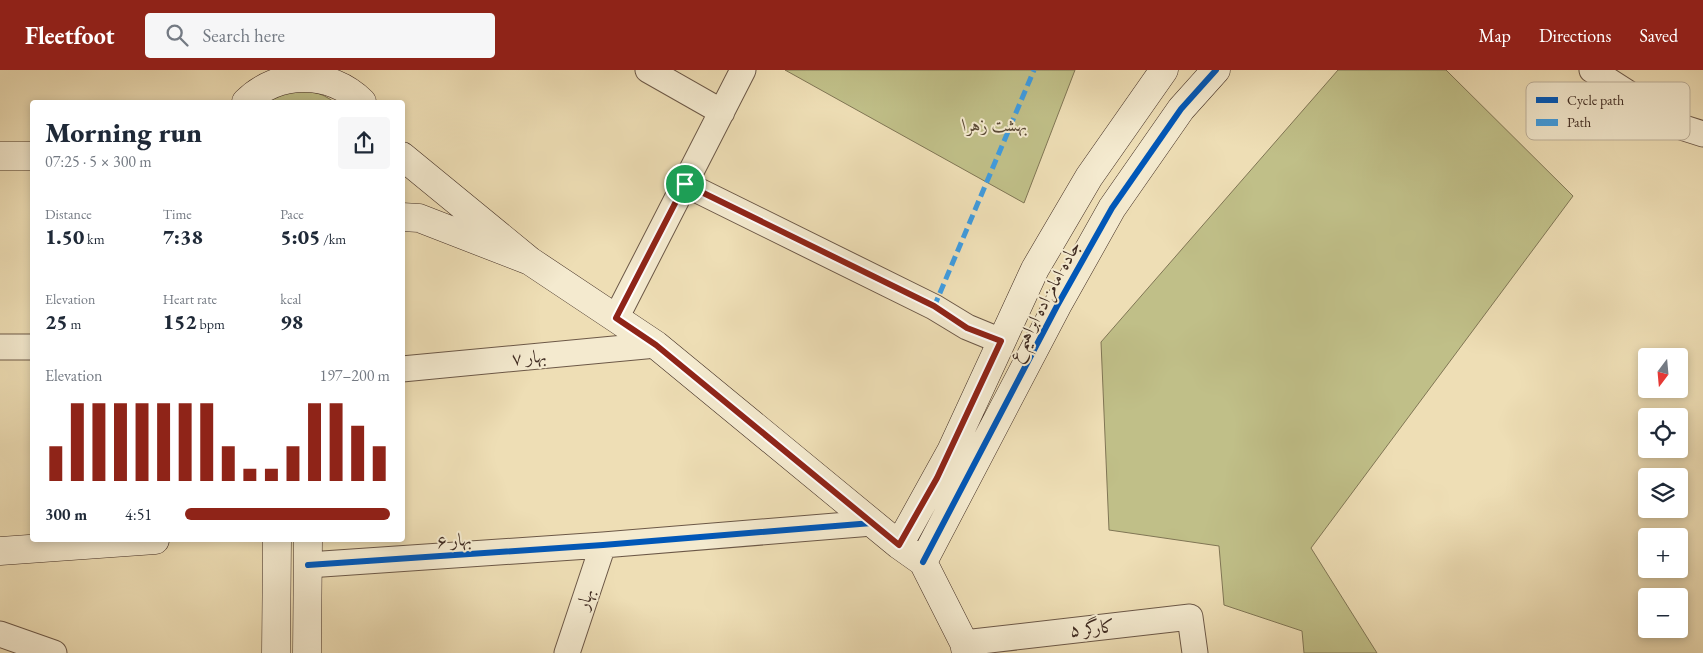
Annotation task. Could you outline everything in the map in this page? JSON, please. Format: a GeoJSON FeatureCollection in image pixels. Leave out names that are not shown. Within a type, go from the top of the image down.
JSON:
{"type":"FeatureCollection","features":[{"type":"Feature","properties":{"kind":"street"},"geometry":{"type":"LineString","coordinates":[[648,70],[722,112]]}},
{"type":"Feature","properties":{"kind":"street"},"geometry":{"type":"LineString","coordinates":[[616,318],[743,70]]}},
{"type":"Feature","properties":{"kind":"street","name":"جاده امامزاده ابراهیم ع"},"geometry":{"type":"LineString","coordinates":[[899,545],[937,478],[1035,269],[1090,177],[1164,70]]}},
{"type":"Feature","properties":{"kind":"street","name":"جاده امامزاده ابراهیم ع"},"geometry":{"type":"LineString","coordinates":[[923,562],[1057,306],[1112,208],[1181,109],[1216,70]]}},
{"type":"Feature","properties":{"kind":"street"},"geometry":{"type":"LineString","coordinates":[[1592,70],[1611,82]]}},
{"type":"Feature","properties":{"kind":"street"},"geometry":{"type":"LineString","coordinates":[[258,87],[277,78],[297,73],[307,73],[336,80],[351,88]]}},
{"type":"Feature","properties":{"kind":"street"},"geometry":{"type":"LineString","coordinates":[[1690,130],[1703,134]]}},
{"type":"Feature","properties":{"kind":"street"},"geometry":{"type":"LineString","coordinates":[[0,156],[30,156]]}},
{"type":"Feature","properties":{"kind":"street"},"geometry":{"type":"LineString","coordinates":[[405,158],[530,261],[656,345],[899,545],[923,562],[965,648]]}},
{"type":"Feature","properties":{"kind":"street"},"geometry":{"type":"LineString","coordinates":[[685,184],[934,306],[967,328],[1001,341]]}},
{"type":"Feature","properties":{"kind":"street"},"geometry":{"type":"LineString","coordinates":[[405,217],[419,218],[530,261]]}},
{"type":"Feature","properties":{"kind":"street","name":"بهار ۷"},"geometry":{"type":"LineString","coordinates":[[405,369],[656,345]]}},
{"type":"Feature","properties":{"kind":"street"},"geometry":{"type":"LineString","coordinates":[[0,347],[30,346]]}},
{"type":"Feature","properties":{"kind":"street","name":"بهار ۶"},"geometry":{"type":"LineString","coordinates":[[308,552],[603,545],[872,523]]}},
{"type":"Feature","properties":{"kind":"street"},"geometry":{"type":"LineString","coordinates":[[0,550],[101,542]]}},
{"type":"Feature","properties":{"kind":"street"},"geometry":{"type":"LineString","coordinates":[[276,653],[277,542]]}},
{"type":"Feature","properties":{"kind":"street","name":"بهار"},"geometry":{"type":"LineString","coordinates":[[567,653],[603,545]]}},
{"type":"Feature","properties":{"kind":"street"},"geometry":{"type":"LineString","coordinates":[[307,653],[308,552]]}},
{"type":"Feature","properties":{"kind":"street","name":"کارگر ۵"},"geometry":{"type":"LineString","coordinates":[[965,648],[1190,617],[1195,653]]}},
{"type":"Feature","properties":{"kind":"street"},"geometry":{"type":"LineString","coordinates":[[0,634],[54,653]]}},
{"type":"Feature","properties":{"kind":"green space","name":"بهشت زهرا"},"geometry":{"type":"Polygon","coordinates":[[[785,70],[1075,70],[1024,203],[785,70]]]}},
{"type":"Feature","properties":{"kind":"green space"},"geometry":{"type":"Polygon","coordinates":[[[1338,70],[1446,70],[1573,196],[1311,548],[1377,653],[1304,653],[1302,631],[1224,605],[1219,546],[1109,530],[1101,342],[1338,70]]]}},
{"type":"Feature","properties":{"kind":"green space"},"geometry":{"type":"Polygon","coordinates":[[[292,90],[303,90],[314,92],[331,100],[269,100],[274,96],[292,90]]]}},
{"type":"Feature","properties":{"kind":"marked path"},"geometry":{"type":"LineString","coordinates":[[934,307],[1034,70]]}},
{"type":"Feature","properties":{"kind":"cycle path"},"geometry":{"type":"LineString","coordinates":[[923,562],[1057,306],[1112,208],[1181,109],[1216,70]]}},
{"type":"Feature","properties":{"kind":"cycle path"},"geometry":{"type":"LineString","coordinates":[[685,184],[934,307],[967,327],[1001,341]]}},
{"type":"Feature","properties":{"kind":"cycle path"},"geometry":{"type":"LineString","coordinates":[[308,565],[603,545],[872,523]]}},
{"type":"Feature","properties":{"kind":"route"},"geometry":{"type":"LineString","coordinates":[[685,184],[934,306],[967,328],[1001,341],[937,478],[899,545],[656,345],[616,318],[685,184]]}}]}
